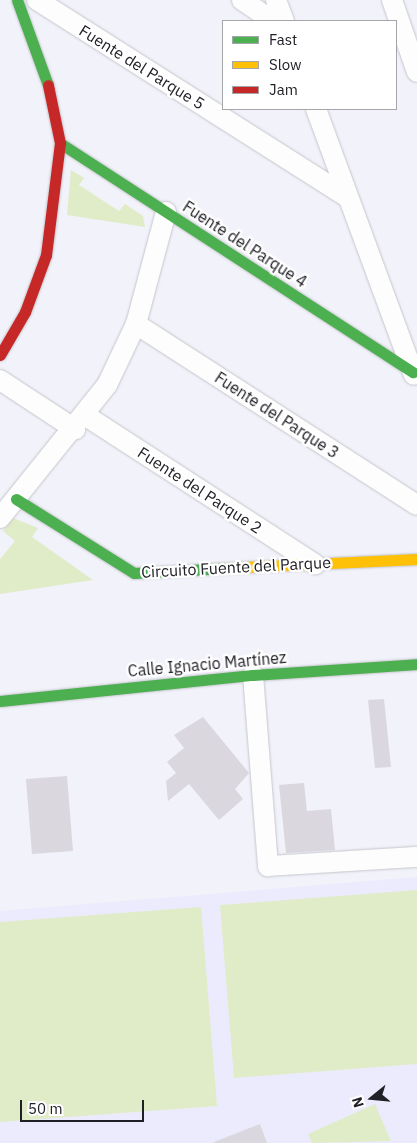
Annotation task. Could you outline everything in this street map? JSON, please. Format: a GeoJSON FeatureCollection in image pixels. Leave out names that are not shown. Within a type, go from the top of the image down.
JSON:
{"type":"FeatureCollection","features":[{"type":"Feature","properties":{"kind":"street"},"geometry":{"type":"LineString","coordinates":[[0,355],[25,312],[46,255],[60,143],[46,77],[17,0]]}},
{"type":"Feature","properties":{"kind":"street","name":"Fuente del Parque 5"},"geometry":{"type":"LineString","coordinates":[[37,0],[348,197]]}},
{"type":"Feature","properties":{"kind":"street"},"geometry":{"type":"LineString","coordinates":[[242,0],[272,20]]}},
{"type":"Feature","properties":{"kind":"street"},"geometry":{"type":"LineString","coordinates":[[276,0],[284,20]]}},
{"type":"Feature","properties":{"kind":"street"},"geometry":{"type":"LineString","coordinates":[[392,0],[417,72]]}},
{"type":"Feature","properties":{"kind":"street"},"geometry":{"type":"LineString","coordinates":[[316,110],[415,378]]}},
{"type":"Feature","properties":{"kind":"street","name":"Fuente del Parque 4"},"geometry":{"type":"LineString","coordinates":[[60,143],[415,378]]}},
{"type":"Feature","properties":{"kind":"street"},"geometry":{"type":"LineString","coordinates":[[0,518],[80,423],[107,385],[136,324],[166,212]]}},
{"type":"Feature","properties":{"kind":"street","name":"Fuente del Parque 3"},"geometry":{"type":"LineString","coordinates":[[136,324],[417,505]]}},
{"type":"Feature","properties":{"kind":"street","name":"Fuente del Parque 2"},"geometry":{"type":"LineString","coordinates":[[0,380],[80,423],[315,564]]}},
{"type":"Feature","properties":{"kind":"street","name":"Circuito Fuente del Parque"},"geometry":{"type":"LineString","coordinates":[[16,499],[134,573],[417,559]]}},
{"type":"Feature","properties":{"kind":"street","name":"Calle Ignacio Martínez"},"geometry":{"type":"LineString","coordinates":[[0,701],[253,675],[417,664]]}},
{"type":"Feature","properties":{"kind":"street"},"geometry":{"type":"LineString","coordinates":[[253,675],[268,866],[417,857]]}},
{"type":"Feature","properties":{"kind":"shaded area"},"geometry":{"type":"Polygon","coordinates":[[[417,877],[417,1143],[0,1143],[0,911],[417,877]]]}},
{"type":"Feature","properties":{"kind":"green space"},"geometry":{"type":"Polygon","coordinates":[[[71,170],[84,178],[79,185],[119,211],[125,204],[143,216],[145,227],[67,215],[71,170]]]}},
{"type":"Feature","properties":{"kind":"green space"},"geometry":{"type":"Polygon","coordinates":[[[13,518],[38,528],[32,537],[93,580],[0,594],[0,559],[15,541],[3,531],[13,518]]]}},
{"type":"Feature","properties":{"kind":"green space"},"geometry":{"type":"Polygon","coordinates":[[[417,890],[417,1064],[234,1078],[220,905],[417,890]]]}},
{"type":"Feature","properties":{"kind":"green space"},"geometry":{"type":"Polygon","coordinates":[[[201,907],[217,1106],[0,1122],[0,922],[201,907]]]}},
{"type":"Feature","properties":{"kind":"green space"},"geometry":{"type":"Polygon","coordinates":[[[375,1104],[391,1141],[312,1143],[308,1134],[375,1104]]]}},
{"type":"Feature","properties":{"kind":"building"},"geometry":{"type":"Polygon","coordinates":[[[384,699],[391,767],[375,768],[368,700],[384,699]]]}},
{"type":"Feature","properties":{"kind":"building"},"geometry":{"type":"Polygon","coordinates":[[[203,717],[249,773],[235,789],[243,799],[219,820],[189,784],[168,801],[166,781],[176,773],[167,762],[184,748],[174,735],[203,717]]]}},
{"type":"Feature","properties":{"kind":"building"},"geometry":{"type":"Polygon","coordinates":[[[67,776],[73,851],[32,854],[26,779],[67,776]]]}},
{"type":"Feature","properties":{"kind":"building"},"geometry":{"type":"Polygon","coordinates":[[[304,783],[307,811],[331,809],[335,850],[286,853],[279,785],[304,783]]]}},
{"type":"Feature","properties":{"kind":"building"},"geometry":{"type":"Polygon","coordinates":[[[260,1124],[267,1143],[214,1143],[214,1142],[260,1124]]]}},
{"type":"Feature","properties":{"kind":"traffic: fast"},"geometry":{"type":"LineString","coordinates":[[17,0],[48,85]]}},
{"type":"Feature","properties":{"kind":"traffic: fast"},"geometry":{"type":"LineString","coordinates":[[60,143],[413,372]]}},
{"type":"Feature","properties":{"kind":"traffic: fast"},"geometry":{"type":"LineString","coordinates":[[16,499],[134,573],[245,567]]}},
{"type":"Feature","properties":{"kind":"traffic: fast"},"geometry":{"type":"LineString","coordinates":[[0,701],[253,675],[417,664]]}},
{"type":"Feature","properties":{"kind":"traffic: slow"},"geometry":{"type":"LineString","coordinates":[[245,567],[417,559]]}},
{"type":"Feature","properties":{"kind":"traffic: jam"},"geometry":{"type":"LineString","coordinates":[[0,355],[25,312],[46,255],[60,143],[48,85]]}}]}
